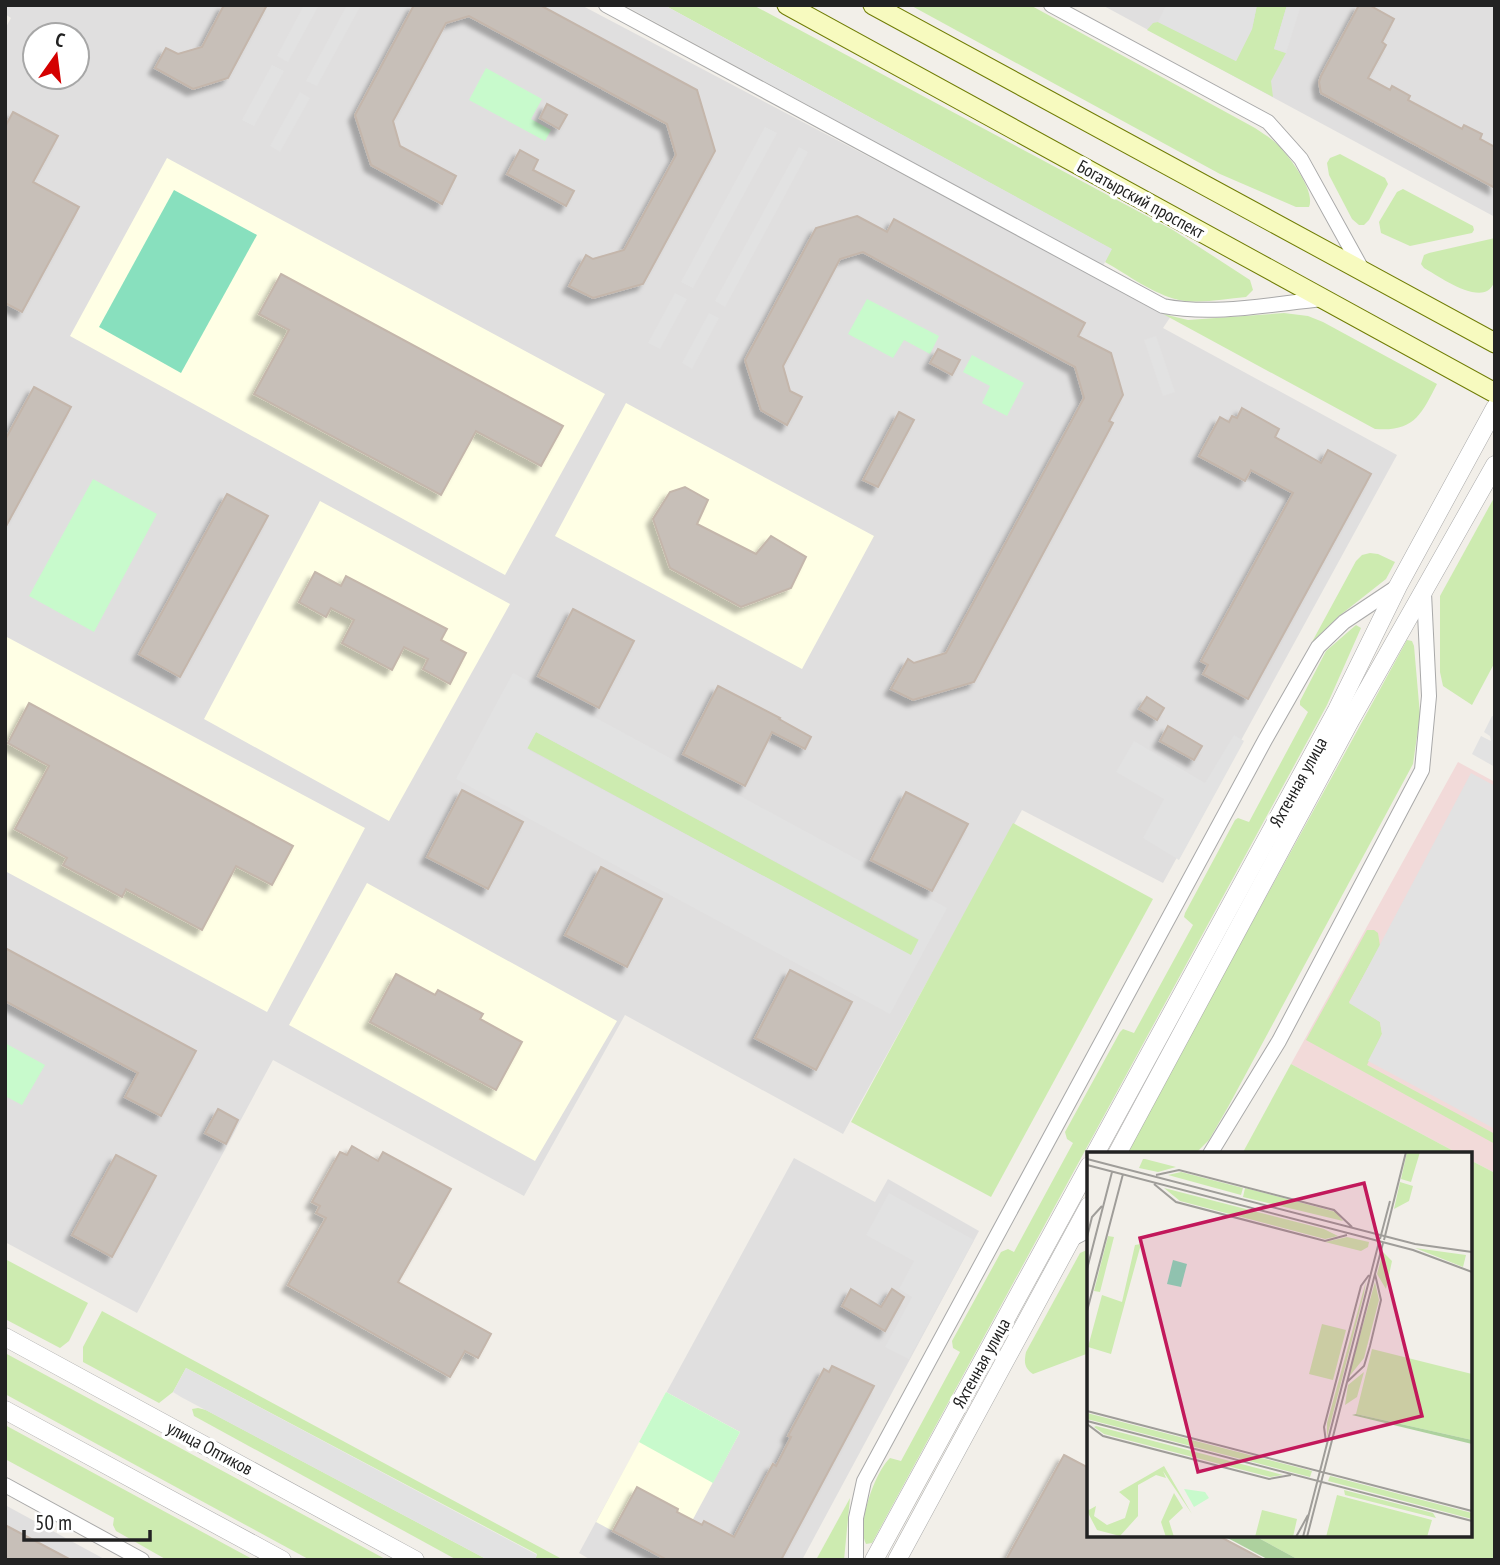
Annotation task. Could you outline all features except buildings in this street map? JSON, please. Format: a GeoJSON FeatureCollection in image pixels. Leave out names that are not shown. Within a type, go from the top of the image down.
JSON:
{"type":"FeatureCollection","features":[{"type":"Feature","properties":{"kind":"main road","name":"Богатырский проспект"},"geometry":{"type":"LineString","coordinates":[[787,5],[1495,393]]}},
{"type":"Feature","properties":{"kind":"main road"},"geometry":{"type":"LineString","coordinates":[[873,5],[1495,343]]}},
{"type":"Feature","properties":{"kind":"street"},"geometry":{"type":"LineString","coordinates":[[606,5],[1163,306],[1206,310],[1323,299]]}},
{"type":"Feature","properties":{"kind":"street"},"geometry":{"type":"LineString","coordinates":[[1051,5],[1268,122],[1301,159],[1364,272]]}},
{"type":"Feature","properties":{"kind":"street","name":"Яхтенная улица"},"geometry":{"type":"LineString","coordinates":[[1096,1152],[1337,710],[1398,586],[1495,408]]}},
{"type":"Feature","properties":{"kind":"street","name":"Яхтенная улица"},"geometry":{"type":"LineString","coordinates":[[1118,1152],[1384,660],[1495,465]]}},
{"type":"Feature","properties":{"kind":"street"},"geometry":{"type":"LineString","coordinates":[[856,1560],[856,1518],[864,1481],[1265,740],[1318,647],[1344,622],[1398,586]]}},
{"type":"Feature","properties":{"kind":"street"},"geometry":{"type":"LineString","coordinates":[[1211,1152],[1279,1041],[1422,770],[1429,696],[1424,593]]}},
{"type":"Feature","properties":{"kind":"street","name":"Яхтенная улица"},"geometry":{"type":"LineString","coordinates":[[874,1560],[1087,1170]]}},
{"type":"Feature","properties":{"kind":"street","name":"Яхтенная улица"},"geometry":{"type":"LineString","coordinates":[[897,1560],[1087,1210]]}},
{"type":"Feature","properties":{"kind":"street"},"geometry":{"type":"LineString","coordinates":[[1070,1240],[1087,1231]]}},
{"type":"Feature","properties":{"kind":"street","name":"улица Оптиков"},"geometry":{"type":"LineString","coordinates":[[5,1337],[415,1560]]}},
{"type":"Feature","properties":{"kind":"street"},"geometry":{"type":"LineString","coordinates":[[5,1410],[282,1560]]}},
{"type":"Feature","properties":{"kind":"street"},"geometry":{"type":"LineString","coordinates":[[5,1485],[142,1560]]}},
{"type":"Feature","properties":{"kind":"shaded area"},"geometry":{"type":"Polygon","coordinates":[[[5,5],[581,5],[1171,316],[1163,328],[1397,455],[1163,883],[1022,810],[843,1134],[625,1015],[524,1196],[273,1060],[137,1313],[5,1242],[5,29],[11,18],[5,14],[5,5]]]}},
{"type":"Feature","properties":{"kind":"shaded area"},"geometry":{"type":"Polygon","coordinates":[[[304,5],[319,5],[288,62],[277,56],[304,5]]]}},
{"type":"Feature","properties":{"kind":"shaded area"},"geometry":{"type":"Polygon","coordinates":[[[347,5],[361,5],[317,86],[306,81],[347,5]]]}},
{"type":"Feature","properties":{"kind":"shaded area"},"geometry":{"type":"Polygon","coordinates":[[[624,5],[664,5],[1112,249],[1103,266],[624,5]]]}},
{"type":"Feature","properties":{"kind":"shaded area"},"geometry":{"type":"Polygon","coordinates":[[[1102,5],[1495,5],[1495,217],[1102,5]]]}},
{"type":"Feature","properties":{"kind":"shaded area"},"geometry":{"type":"Polygon","coordinates":[[[1166,5],[1257,5],[1252,29],[1236,61],[1158,22],[1166,5]]]}},
{"type":"Feature","properties":{"kind":"shaded area"},"geometry":{"type":"Polygon","coordinates":[[[1287,5],[1301,5],[1286,53],[1274,49],[1287,5]]]}},
{"type":"Feature","properties":{"kind":"shaded area"},"geometry":{"type":"Polygon","coordinates":[[[272,65],[284,71],[254,126],[242,120],[272,65]]]}},
{"type":"Feature","properties":{"kind":"shaded area"},"geometry":{"type":"Polygon","coordinates":[[[300,92],[310,98],[280,152],[270,146],[300,92]]]}},
{"type":"Feature","properties":{"kind":"shaded area"},"geometry":{"type":"Polygon","coordinates":[[[765,127],[777,133],[693,288],[681,282],[765,127]]]}},
{"type":"Feature","properties":{"kind":"shaded area"},"geometry":{"type":"Polygon","coordinates":[[[799,147],[808,152],[725,307],[715,301],[799,147]]]}},
{"type":"Feature","properties":{"kind":"shaded area"},"geometry":{"type":"Polygon","coordinates":[[[167,158],[605,394],[505,575],[70,336],[167,158]]]}},
{"type":"Feature","properties":{"kind":"shaded area"},"geometry":{"type":"Polygon","coordinates":[[[675,293],[687,299],[660,349],[648,343],[675,293]]]}},
{"type":"Feature","properties":{"kind":"shaded area"},"geometry":{"type":"Polygon","coordinates":[[[709,313],[719,318],[692,369],[682,363],[709,313]]]}},
{"type":"Feature","properties":{"kind":"shaded area"},"geometry":{"type":"Polygon","coordinates":[[[1156,336],[1175,392],[1163,396],[1144,340],[1156,336]]]}},
{"type":"Feature","properties":{"kind":"shaded area"},"geometry":{"type":"Polygon","coordinates":[[[626,403],[874,536],[802,669],[555,536],[626,403]]]}},
{"type":"Feature","properties":{"kind":"shaded area"},"geometry":{"type":"Polygon","coordinates":[[[320,501],[510,604],[389,821],[204,719],[320,501]]]}},
{"type":"Feature","properties":{"kind":"shaded area"},"geometry":{"type":"Polygon","coordinates":[[[5,636],[365,828],[267,1012],[5,871],[5,636]]]}},
{"type":"Feature","properties":{"kind":"shaded area"},"geometry":{"type":"Polygon","coordinates":[[[513,673],[947,908],[890,1014],[456,779],[513,673]],[[536,732],[527,749],[911,955],[919,939],[536,732]]]}},
{"type":"Feature","properties":{"kind":"shaded area"},"geometry":{"type":"Polygon","coordinates":[[[1492,716],[1495,717],[1495,767],[1472,754],[1481,736],[1491,741],[1490,736],[1484,732],[1492,716]]]}},
{"type":"Feature","properties":{"kind":"shaded area"},"geometry":{"type":"Polygon","coordinates":[[[1234,735],[1244,741],[1179,860],[1143,838],[1164,799],[1116,772],[1134,741],[1205,783],[1234,735]]]}},
{"type":"Feature","properties":{"kind":"shaded area"},"geometry":{"type":"Polygon","coordinates":[[[1458,762],[1495,782],[1495,1173],[1472,1161],[1472,1152],[1455,1152],[1291,1064],[1458,762]]]}},
{"type":"Feature","properties":{"kind":"shaded area"},"geometry":{"type":"Polygon","coordinates":[[[1471,773],[1495,786],[1495,1129],[1368,1061],[1382,1034],[1380,1022],[1349,1003],[1471,773]]]}},
{"type":"Feature","properties":{"kind":"shaded area"},"geometry":{"type":"Polygon","coordinates":[[[367,883],[617,1021],[535,1161],[289,1025],[367,883]]]}},
{"type":"Feature","properties":{"kind":"shaded area"},"geometry":{"type":"Polygon","coordinates":[[[794,1158],[875,1202],[888,1179],[979,1231],[802,1560],[591,1560],[579,1553],[794,1158]]]}},
{"type":"Feature","properties":{"kind":"shaded area"},"geometry":{"type":"Polygon","coordinates":[[[889,1193],[974,1240],[909,1359],[885,1347],[912,1297],[899,1289],[914,1261],[866,1235],[889,1193]]]}},
{"type":"Feature","properties":{"kind":"shaded area"},"geometry":{"type":"Polygon","coordinates":[[[186,1368],[537,1555],[535,1560],[488,1560],[181,1397],[173,1392],[186,1368]]]}},
{"type":"Feature","properties":{"kind":"shaded area"},"geometry":{"type":"Polygon","coordinates":[[[666,1392],[740,1432],[671,1560],[596,1522],[666,1392]]]}},
{"type":"Feature","properties":{"kind":"shaded area"},"geometry":{"type":"Polygon","coordinates":[[[5,1505],[106,1560],[5,1560],[5,1505]]]}},
{"type":"Feature","properties":{"kind":"green space"},"geometry":{"type":"Polygon","coordinates":[[[664,5],[753,5],[1173,230],[1250,280],[1253,290],[1246,297],[1187,301],[1141,284],[1105,262],[1111,249],[664,5]]]}},
{"type":"Feature","properties":{"kind":"green space"},"geometry":{"type":"Polygon","coordinates":[[[910,5],[1030,5],[1255,128],[1275,142],[1305,183],[1309,192],[1309,207],[1296,207],[1220,174],[910,5]]]}},
{"type":"Feature","properties":{"kind":"green space"},"geometry":{"type":"Polygon","coordinates":[[[1257,5],[1287,5],[1274,49],[1286,53],[1271,81],[1273,97],[1147,30],[1153,23],[1158,22],[1236,61],[1252,29],[1257,5]]]}},
{"type":"Feature","properties":{"kind":"green space"},"geometry":{"type":"Polygon","coordinates":[[[486,68],[542,99],[531,119],[551,130],[545,141],[469,100],[486,68]]]}},
{"type":"Feature","properties":{"kind":"green space"},"geometry":{"type":"Polygon","coordinates":[[[1340,154],[1385,178],[1388,184],[1364,225],[1359,225],[1352,219],[1329,175],[1327,163],[1330,158],[1340,154]]]}},
{"type":"Feature","properties":{"kind":"green space"},"geometry":{"type":"Polygon","coordinates":[[[1403,189],[1473,226],[1474,230],[1472,233],[1410,246],[1381,233],[1379,222],[1397,192],[1403,189]]]}},
{"type":"Feature","properties":{"kind":"green space"},"geometry":{"type":"Polygon","coordinates":[[[174,190],[257,235],[181,373],[99,327],[174,190]]]}},
{"type":"Feature","properties":{"kind":"green space"},"geometry":{"type":"Polygon","coordinates":[[[1495,238],[1495,278],[1491,288],[1483,292],[1474,292],[1451,284],[1421,264],[1424,255],[1429,253],[1495,238]]]}},
{"type":"Feature","properties":{"kind":"green space"},"geometry":{"type":"Polygon","coordinates":[[[867,299],[939,336],[930,354],[904,340],[893,358],[848,334],[867,299]]]}},
{"type":"Feature","properties":{"kind":"green space"},"geometry":{"type":"Polygon","coordinates":[[[1284,313],[1308,316],[1323,322],[1437,384],[1421,413],[1399,428],[1375,429],[1163,314],[1188,320],[1284,313]]]}},
{"type":"Feature","properties":{"kind":"green space"},"geometry":{"type":"Polygon","coordinates":[[[972,355],[1024,383],[1007,416],[982,403],[990,386],[963,372],[972,355]]]}},
{"type":"Feature","properties":{"kind":"green space"},"geometry":{"type":"Polygon","coordinates":[[[93,479],[157,514],[94,632],[29,596],[93,479]]]}},
{"type":"Feature","properties":{"kind":"green space"},"geometry":{"type":"Polygon","coordinates":[[[1495,496],[1495,662],[1472,705],[1443,686],[1440,672],[1440,596],[1495,496]]]}},
{"type":"Feature","properties":{"kind":"green space"},"geometry":{"type":"Polygon","coordinates":[[[1370,553],[1395,562],[1386,579],[1339,616],[1312,642],[1356,561],[1362,555],[1370,553]]]}},
{"type":"Feature","properties":{"kind":"green space"},"geometry":{"type":"Polygon","coordinates":[[[1356,625],[1361,628],[1327,705],[872,1543],[866,1544],[863,1525],[865,1512],[873,1486],[884,1465],[890,1458],[901,1461],[960,1352],[953,1348],[952,1341],[1001,1252],[1008,1249],[1014,1252],[1073,1143],[1067,1139],[1065,1132],[1120,1032],[1123,1029],[1134,1033],[1193,925],[1184,917],[1185,913],[1235,820],[1238,818],[1249,822],[1308,712],[1300,705],[1300,701],[1326,651],[1356,625]]]}},
{"type":"Feature","properties":{"kind":"green space"},"geometry":{"type":"Polygon","coordinates":[[[1407,640],[1412,641],[1420,715],[1413,764],[1228,1107],[1209,1140],[1197,1152],[1126,1152],[1407,640]]]}},
{"type":"Feature","properties":{"kind":"green space"},"geometry":{"type":"Polygon","coordinates":[[[536,732],[919,940],[911,956],[527,748],[536,732]]]}},
{"type":"Feature","properties":{"kind":"green space"},"geometry":{"type":"Polygon","coordinates":[[[1013,823],[1153,899],[991,1197],[851,1122],[1013,823]]]}},
{"type":"Feature","properties":{"kind":"green space"},"geometry":{"type":"Polygon","coordinates":[[[1367,930],[1378,933],[1380,946],[1349,1002],[1380,1022],[1382,1034],[1367,1065],[1495,1134],[1495,1144],[1306,1040],[1367,930]]]}},
{"type":"Feature","properties":{"kind":"green space"},"geometry":{"type":"Polygon","coordinates":[[[5,1043],[45,1065],[22,1105],[5,1096],[5,1043]]]}},
{"type":"Feature","properties":{"kind":"green space"},"geometry":{"type":"Polygon","coordinates":[[[1291,1064],[1455,1152],[1243,1152],[1291,1064]]]}},
{"type":"Feature","properties":{"kind":"green space"},"geometry":{"type":"Polygon","coordinates":[[[1472,1161],[1495,1173],[1495,1560],[1299,1560],[1257,1537],[1472,1537],[1472,1161]]]}},
{"type":"Feature","properties":{"kind":"green space"},"geometry":{"type":"Polygon","coordinates":[[[1087,1250],[1087,1354],[1033,1374],[1025,1364],[1026,1352],[1080,1253],[1087,1250]]]}},
{"type":"Feature","properties":{"kind":"green space"},"geometry":{"type":"Polygon","coordinates":[[[5,1259],[88,1303],[69,1341],[60,1348],[5,1319],[5,1259]]]}},
{"type":"Feature","properties":{"kind":"green space"},"geometry":{"type":"Polygon","coordinates":[[[102,1311],[560,1558],[559,1560],[535,1560],[537,1554],[186,1368],[173,1392],[159,1403],[83,1362],[83,1347],[102,1311]]]}},
{"type":"Feature","properties":{"kind":"green space"},"geometry":{"type":"Polygon","coordinates":[[[5,1353],[387,1560],[310,1560],[5,1394],[5,1353]]]}},
{"type":"Feature","properties":{"kind":"green space"},"geometry":{"type":"Polygon","coordinates":[[[666,1392],[740,1432],[713,1483],[639,1442],[666,1392]]]}},
{"type":"Feature","properties":{"kind":"green space"},"geometry":{"type":"Polygon","coordinates":[[[198,1408],[488,1560],[457,1560],[194,1416],[192,1409],[198,1408]]]}},
{"type":"Feature","properties":{"kind":"green space"},"geometry":{"type":"Polygon","coordinates":[[[5,1425],[254,1560],[167,1560],[116,1531],[114,1518],[5,1459],[5,1425]]]}},
{"type":"Feature","properties":{"kind":"green space"},"geometry":{"type":"Polygon","coordinates":[[[850,1498],[844,1560],[816,1560],[850,1498]]]}},
{"type":"Feature","properties":{"kind":"green space"},"geometry":{"type":"Polygon","coordinates":[[[1226,1537],[1257,1537],[1299,1560],[1269,1560],[1226,1537]]]}}]}
